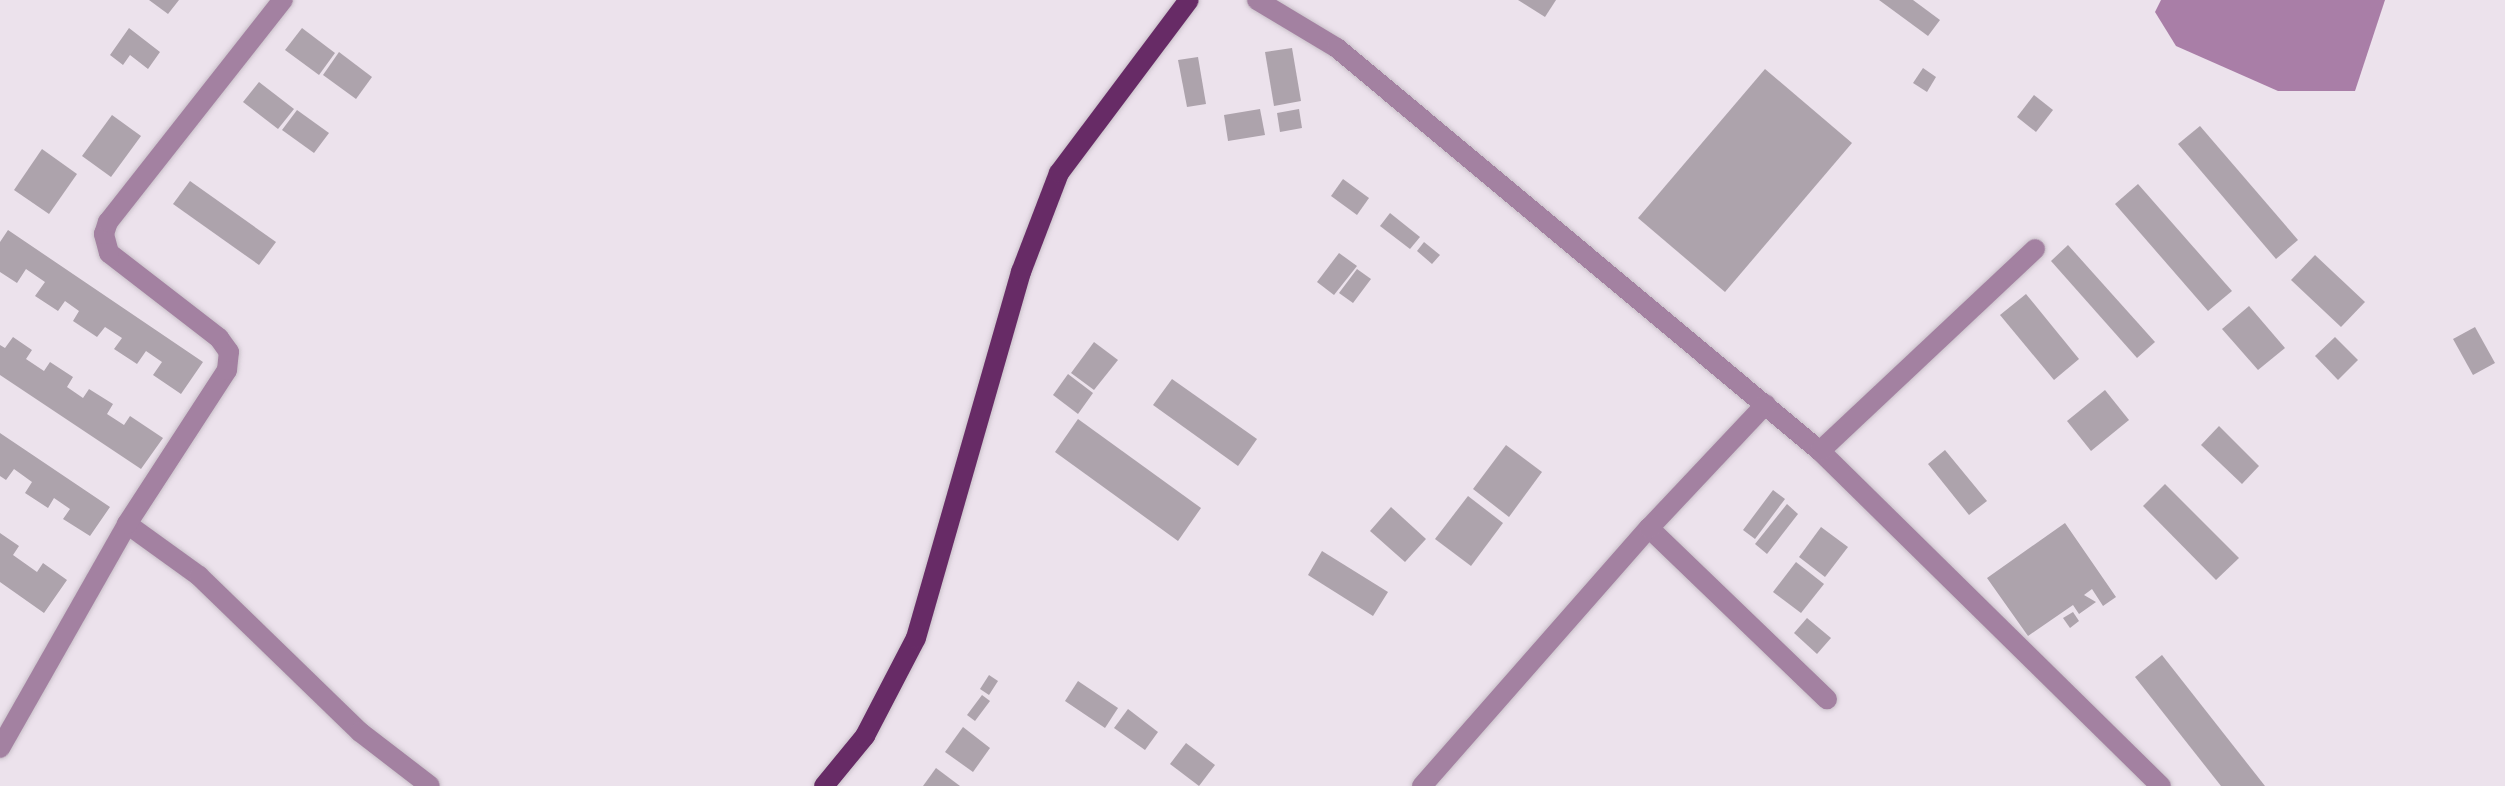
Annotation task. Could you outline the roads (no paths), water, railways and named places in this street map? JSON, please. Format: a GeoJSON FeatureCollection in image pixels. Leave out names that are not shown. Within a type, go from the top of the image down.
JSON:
{"type":"FeatureCollection","features":[{"type":"Feature","properties":{"kind":"main road"},"geometry":{"type":"LineString","coordinates":[[824,786],[865,736],[902,674],[916,638],[1021,272],[1059,173],[1085,132],[1189,0]]}},
{"type":"Feature","properties":{"kind":"street"},"geometry":{"type":"LineString","coordinates":[[0,748],[127,524],[227,370],[229,352],[219,338],[109,253],[104,234],[108,222],[283,0]]}},
{"type":"Feature","properties":{"kind":"street"},"geometry":{"type":"LineString","coordinates":[[1257,0],[1337,48],[1766,404],[1820,451],[2161,786]]}},
{"type":"Feature","properties":{"kind":"street"},"geometry":{"type":"LineString","coordinates":[[1820,451],[2035,249]]}},
{"type":"Feature","properties":{"kind":"street"},"geometry":{"type":"LineString","coordinates":[[1422,786],[1649,528],[1766,404]]}},
{"type":"Feature","properties":{"kind":"street"},"geometry":{"type":"LineString","coordinates":[[127,524],[199,576],[360,732],[430,786]]}},
{"type":"Feature","properties":{"kind":"street"},"geometry":{"type":"LineString","coordinates":[[1649,528],[1827,699]]}}]}
